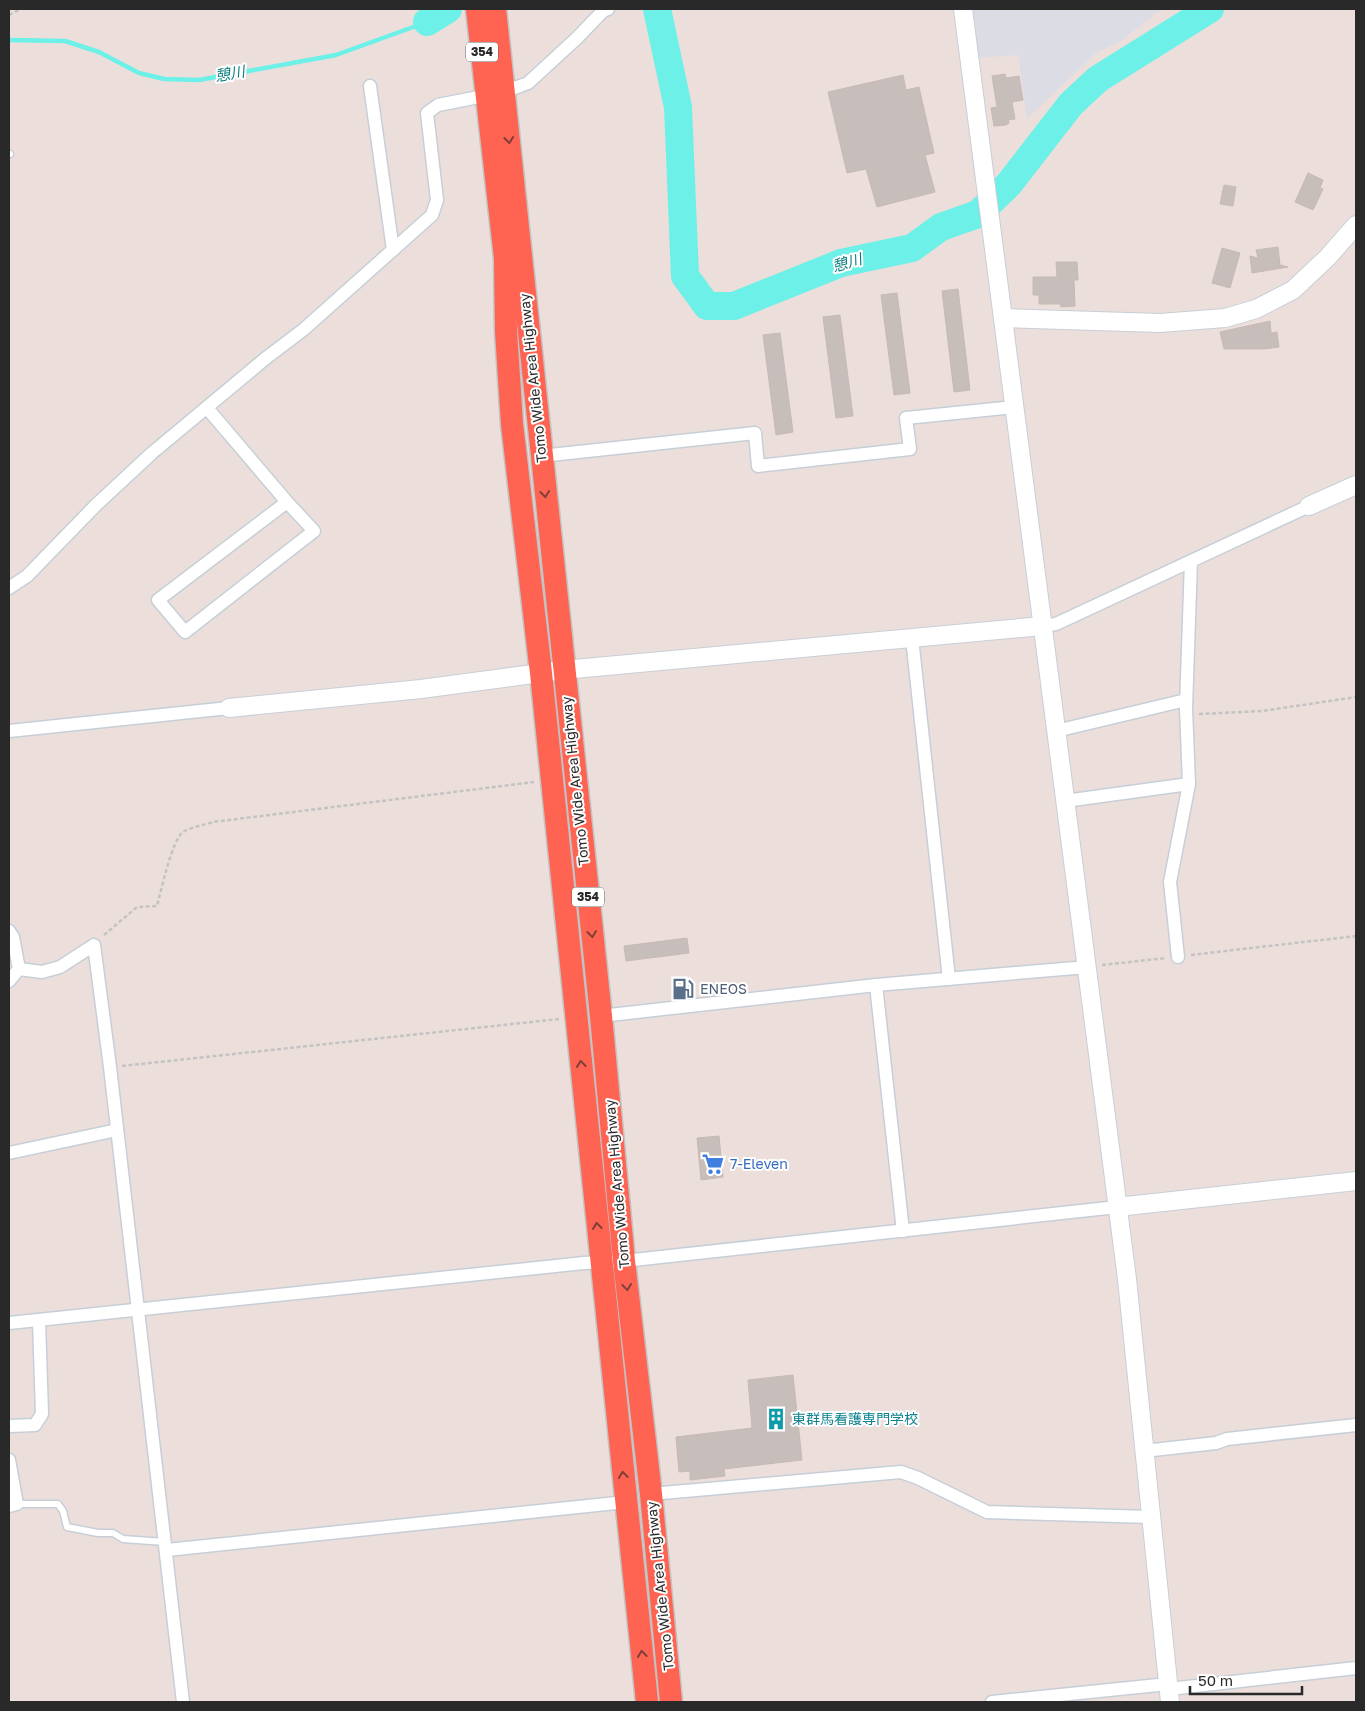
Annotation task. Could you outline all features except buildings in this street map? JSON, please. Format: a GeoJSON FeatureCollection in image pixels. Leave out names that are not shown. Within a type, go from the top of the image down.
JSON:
{"type":"FeatureCollection","features":[{"type":"Feature","properties":{"kind":"highway","name":"Tomo Wide Area Highway"},"geometry":{"type":"LineString","coordinates":[[477,9],[496,94],[541,456],[552,672],[552,780],[647,1702]]}},
{"type":"Feature","properties":{"kind":"highway","name":"Tomo Wide Area Highway"},"geometry":{"type":"LineString","coordinates":[[494,9],[496,94],[505,258],[506,331],[512,424],[552,672],[601,1016],[624,1261],[651,1494],[671,1702]]}},
{"type":"Feature","properties":{"kind":"street"},"geometry":{"type":"LineString","coordinates":[[9,588],[27,576],[95,506],[152,453],[266,358],[303,330],[432,215],[437,200],[426,112],[438,105],[496,94],[528,83],[578,38],[603,11],[608,9]]}},
{"type":"Feature","properties":{"kind":"street"},"geometry":{"type":"LineString","coordinates":[[963,9],[1127,1280],[1169,1692]]}},
{"type":"Feature","properties":{"kind":"street"},"geometry":{"type":"LineString","coordinates":[[370,86],[393,250]]}},
{"type":"Feature","properties":{"kind":"street"},"geometry":{"type":"LineString","coordinates":[[1003,318],[1160,323],[1225,318],[1256,309],[1293,290],[1328,257],[1356,224]]}},
{"type":"Feature","properties":{"kind":"street"},"geometry":{"type":"LineString","coordinates":[[541,456],[755,433],[758,466],[910,449],[906,418],[1014,407]]}},
{"type":"Feature","properties":{"kind":"street"},"geometry":{"type":"LineString","coordinates":[[207,408],[314,531],[185,632],[158,600],[287,502]]}},
{"type":"Feature","properties":{"kind":"street"},"geometry":{"type":"LineString","coordinates":[[9,731],[421,689],[552,672],[1056,624],[1356,484]]}},
{"type":"Feature","properties":{"kind":"street"},"geometry":{"type":"LineString","coordinates":[[1178,957],[1170,882],[1189,784],[1186,700],[1191,561]]}},
{"type":"Feature","properties":{"kind":"street"},"geometry":{"type":"LineString","coordinates":[[912,638],[950,979]]}},
{"type":"Feature","properties":{"kind":"street"},"geometry":{"type":"LineString","coordinates":[[1056,731],[1186,700]]}},
{"type":"Feature","properties":{"kind":"street"},"geometry":{"type":"LineString","coordinates":[[1065,801],[1189,784]]}},
{"type":"Feature","properties":{"kind":"street"},"geometry":{"type":"LineString","coordinates":[[9,931],[13,937],[19,969]]}},
{"type":"Feature","properties":{"kind":"street"},"geometry":{"type":"LineString","coordinates":[[19,969],[42,972],[60,967],[94,945],[110,1067],[183,1702]]}},
{"type":"Feature","properties":{"kind":"street"},"geometry":{"type":"LineString","coordinates":[[601,1016],[876,985],[1087,967]]}},
{"type":"Feature","properties":{"kind":"street"},"geometry":{"type":"LineString","coordinates":[[9,981],[19,969]]}},
{"type":"Feature","properties":{"kind":"street"},"geometry":{"type":"LineString","coordinates":[[876,985],[903,1231]]}},
{"type":"Feature","properties":{"kind":"street"},"geometry":{"type":"LineString","coordinates":[[9,1153],[117,1130]]}},
{"type":"Feature","properties":{"kind":"street"},"geometry":{"type":"LineString","coordinates":[[9,1323],[601,1261],[624,1261],[1356,1181]]}},
{"type":"Feature","properties":{"kind":"street"},"geometry":{"type":"LineString","coordinates":[[9,1426],[35,1425],[42,1414],[39,1320]]}},
{"type":"Feature","properties":{"kind":"street"},"geometry":{"type":"LineString","coordinates":[[1144,1451],[1216,1443],[1227,1439],[1356,1425]]}},
{"type":"Feature","properties":{"kind":"street"},"geometry":{"type":"LineString","coordinates":[[9,1460],[13,1505]]}},
{"type":"Feature","properties":{"kind":"street"},"geometry":{"type":"LineString","coordinates":[[651,1494],[901,1472],[918,1478],[987,1512],[1150,1518]]}},
{"type":"Feature","properties":{"kind":"street"},"geometry":{"type":"LineString","coordinates":[[166,1546],[626,1502]]}},
{"type":"Feature","properties":{"kind":"street"},"geometry":{"type":"LineString","coordinates":[[992,1702],[1169,1692],[1356,1668]]}},
{"type":"Feature","properties":{"kind":"lane"},"geometry":{"type":"LineString","coordinates":[[13,1505],[58,1504],[63,1511],[67,1527],[98,1533],[113,1533],[123,1538],[166,1546]]}},
{"type":"Feature","properties":{"kind":"path"},"geometry":{"type":"LineString","coordinates":[[9,15],[22,9]]}},
{"type":"Feature","properties":{"kind":"path"},"geometry":{"type":"LineString","coordinates":[[1186,715],[1262,711],[1356,697]]}},
{"type":"Feature","properties":{"kind":"path"},"geometry":{"type":"LineString","coordinates":[[94,945],[137,907],[157,906],[174,847],[182,833],[191,829],[213,822],[552,780]]}},
{"type":"Feature","properties":{"kind":"path"},"geometry":{"type":"LineString","coordinates":[[1087,967],[1356,936]]}},
{"type":"Feature","properties":{"kind":"path"},"geometry":{"type":"LineString","coordinates":[[110,1067],[576,1017]]}},
{"type":"Feature","properties":{"kind":"shaded area"},"geometry":{"type":"Polygon","coordinates":[[[969,9],[1162,9],[1121,41],[1096,53],[1027,119],[1018,55],[976,58],[969,9]]]}},
{"type":"Feature","properties":{"kind":"waterway","name":"憩川"},"geometry":{"type":"LineString","coordinates":[[427,22],[448,9]]}},
{"type":"Feature","properties":{"kind":"waterway","name":"憩川"},"geometry":{"type":"LineString","coordinates":[[657,9],[678,107],[685,276],[707,306],[734,306],[841,263],[912,248],[941,227],[978,214],[1009,184],[1071,104],[1098,79],[1210,9]]}},
{"type":"Feature","properties":{"kind":"waterway","name":"憩川"},"geometry":{"type":"LineString","coordinates":[[9,40],[65,41],[99,52],[139,73],[164,79],[199,80],[336,55],[427,22]]}},
{"type":"Feature","properties":{"kind":"place","name":"ENEOS"},"geometry":{"type":"Point","coordinates":[683,989]}},
{"type":"Feature","properties":{"kind":"place","name":"7-Eleven"},"geometry":{"type":"Point","coordinates":[713,1164]}},
{"type":"Feature","properties":{"kind":"place","name":"東群馬看護専門学校"},"geometry":{"type":"Point","coordinates":[776,1419]}}]}
